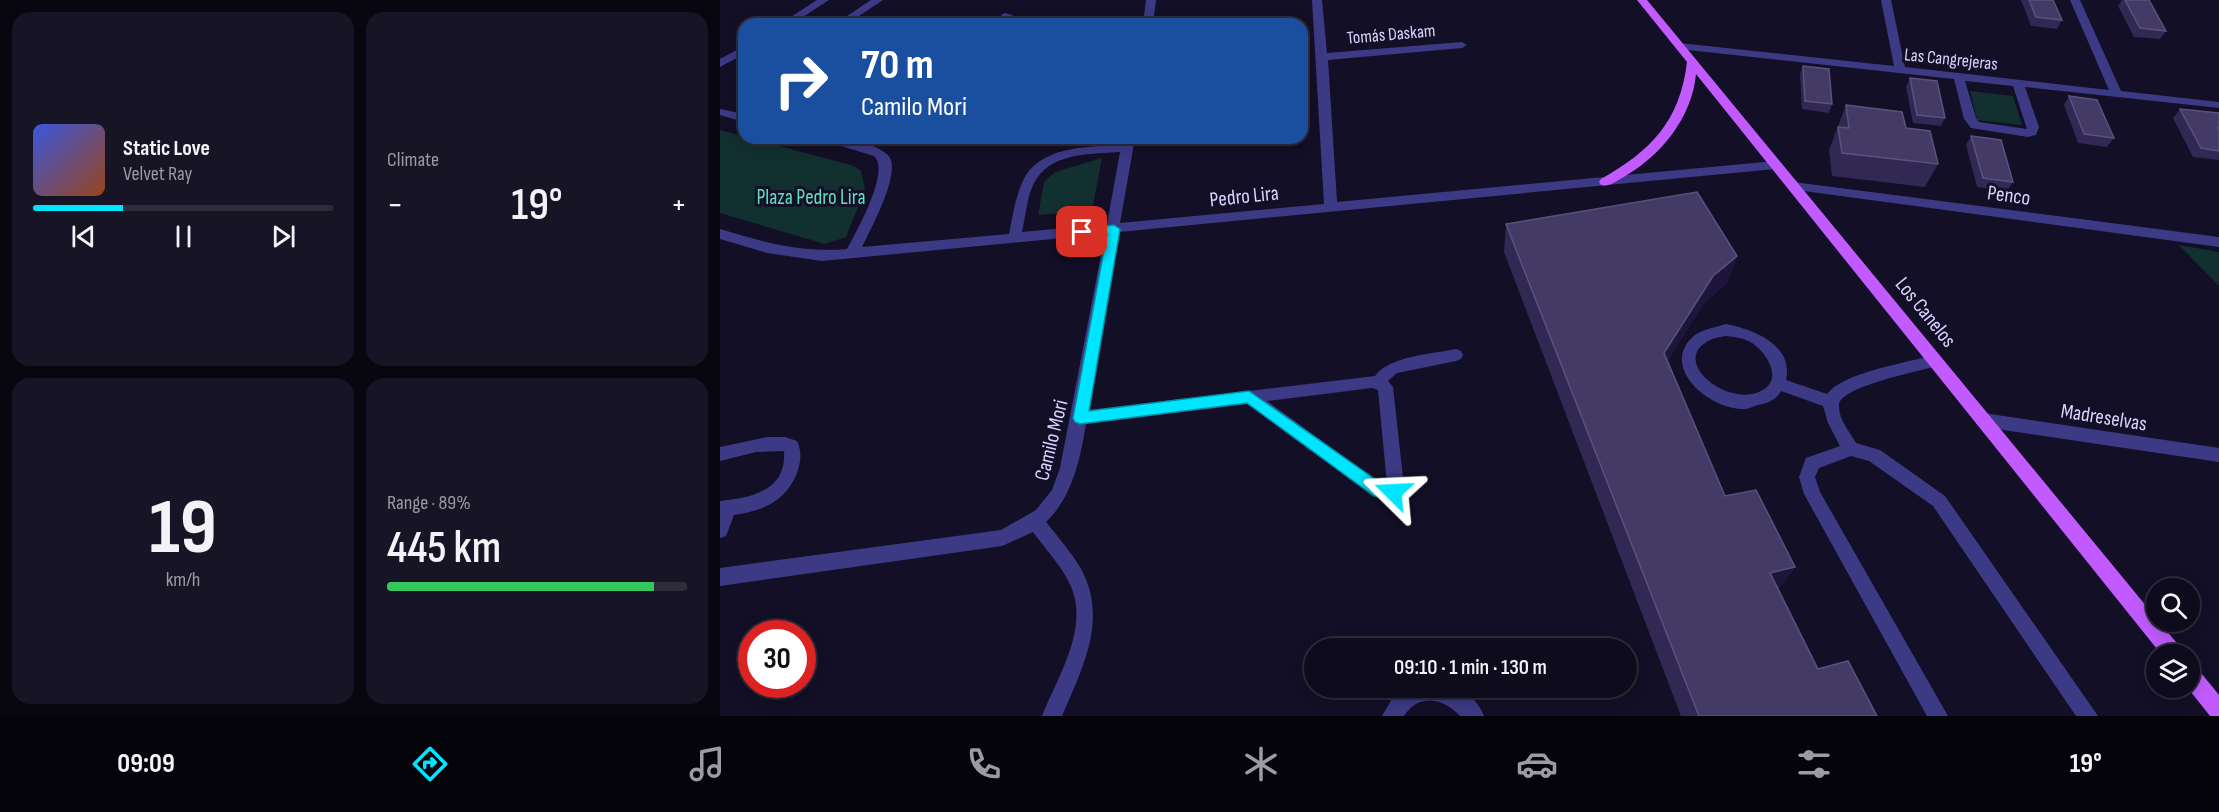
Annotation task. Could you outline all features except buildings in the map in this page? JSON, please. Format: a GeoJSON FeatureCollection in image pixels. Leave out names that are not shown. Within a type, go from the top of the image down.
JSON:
{"type":"FeatureCollection","features":[{"type":"Feature","properties":{"kind":"main road","name":"Los Canelos"},"geometry":{"type":"LineString","coordinates":[[1642,0],[2165,644]]}},
{"type":"Feature","properties":{"kind":"main road"},"geometry":{"type":"LineString","coordinates":[[1605,182],[1641,160],[1669,131],[1688,96],[1692,79],[1692,62]]}},
{"type":"Feature","properties":{"kind":"main road"},"geometry":{"type":"LineString","coordinates":[[2200,687],[2219,711]]}},
{"type":"Feature","properties":{"kind":"street"},"geometry":{"type":"LineString","coordinates":[[795,18],[824,0]]}},
{"type":"Feature","properties":{"kind":"street"},"geometry":{"type":"LineString","coordinates":[[850,18],[878,0]]}},
{"type":"Feature","properties":{"kind":"street"},"geometry":{"type":"LineString","coordinates":[[1149,18],[1151,0]]}},
{"type":"Feature","properties":{"kind":"street"},"geometry":{"type":"LineString","coordinates":[[1317,0],[1330,208]]}},
{"type":"Feature","properties":{"kind":"street"},"geometry":{"type":"LineString","coordinates":[[1886,0],[1900,70]]}},
{"type":"Feature","properties":{"kind":"street"},"geometry":{"type":"LineString","coordinates":[[2075,0],[2117,94]]}},
{"type":"Feature","properties":{"kind":"street"},"geometry":{"type":"LineString","coordinates":[[1004,18],[1008,15]]}},
{"type":"Feature","properties":{"kind":"street","name":"Tomás Daskam"},"geometry":{"type":"LineString","coordinates":[[1322,57],[1462,45]]}},
{"type":"Feature","properties":{"kind":"street","name":"Las Cangrejeras"},"geometry":{"type":"LineString","coordinates":[[1679,46],[2219,105]]}},
{"type":"Feature","properties":{"kind":"street"},"geometry":{"type":"LineString","coordinates":[[720,64],[738,54]]}},
{"type":"Feature","properties":{"kind":"street"},"geometry":{"type":"LineString","coordinates":[[1959,77],[1970,119],[1975,125],[2028,133],[2033,127],[2019,83]]}},
{"type":"Feature","properties":{"kind":"street"},"geometry":{"type":"LineString","coordinates":[[720,112],[738,116]]}},
{"type":"Feature","properties":{"kind":"street"},"geometry":{"type":"LineString","coordinates":[[852,144],[878,153],[884,159],[886,166],[878,195],[852,253]]}},
{"type":"Feature","properties":{"kind":"street","name":"Camilo Mori"},"geometry":{"type":"LineString","coordinates":[[1014,239],[1029,184],[1037,170],[1061,156],[1123,144]]}},
{"type":"Feature","properties":{"kind":"street","name":"Camilo Mori"},"geometry":{"type":"LineString","coordinates":[[720,577],[1002,538],[1036,522],[1062,489],[1080,418],[1128,144]]}},
{"type":"Feature","properties":{"kind":"street","name":"Pedro Lira"},"geometry":{"type":"LineString","coordinates":[[720,234],[796,254],[852,253],[1775,165]]}},
{"type":"Feature","properties":{"kind":"street","name":"Penco"},"geometry":{"type":"LineString","coordinates":[[1793,186],[2219,242]]}},
{"type":"Feature","properties":{"kind":"street"},"geometry":{"type":"LineString","coordinates":[[1726,330],[1742,332],[1769,348],[1777,359],[1780,372],[1779,384],[1771,394],[1758,400],[1742,402],[1725,400],[1710,393],[1698,383],[1690,371],[1688,358],[1690,347],[1699,338],[1711,332],[1726,330]]}},
{"type":"Feature","properties":{"kind":"street"},"geometry":{"type":"LineString","coordinates":[[1080,418],[1379,382],[1392,368],[1456,355]]}},
{"type":"Feature","properties":{"kind":"street"},"geometry":{"type":"LineString","coordinates":[[1851,449],[1831,414],[1830,402],[1835,391],[1847,385],[1935,361]]}},
{"type":"Feature","properties":{"kind":"street"},"geometry":{"type":"LineString","coordinates":[[1249,397],[1379,491],[1387,493],[1393,492],[1396,487],[1384,387],[1379,382]]}},
{"type":"Feature","properties":{"kind":"street"},"geometry":{"type":"LineString","coordinates":[[1779,384],[1830,402]]}},
{"type":"Feature","properties":{"kind":"street","name":"Madreselvas"},"geometry":{"type":"LineString","coordinates":[[1983,420],[2219,455]]}},
{"type":"Feature","properties":{"kind":"street"},"geometry":{"type":"LineString","coordinates":[[720,454],[737,448],[779,443],[786,443],[793,451],[787,478],[776,494],[758,502],[724,509],[720,530]]}},
{"type":"Feature","properties":{"kind":"street"},"geometry":{"type":"LineString","coordinates":[[1938,716],[1812,494],[1807,477],[1812,463],[1851,449],[1874,455],[1939,501],[2088,716]]}},
{"type":"Feature","properties":{"kind":"street"},"geometry":{"type":"LineString","coordinates":[[1036,522],[1074,576],[1082,592],[1085,610],[1084,631],[1052,716]]}},
{"type":"Feature","properties":{"kind":"street"},"geometry":{"type":"LineString","coordinates":[[1392,716],[1407,696],[1418,691],[1432,690],[1448,693],[1464,703],[1474,716]]}},
{"type":"Feature","properties":{"kind":"green space"},"geometry":{"type":"Polygon","coordinates":[[[1970,91],[2013,96],[2022,125],[1977,120],[1970,91]]]}},
{"type":"Feature","properties":{"kind":"green space","name":"Plaza Pedro Lira"},"geometry":{"type":"Polygon","coordinates":[[[720,130],[738,135],[738,144],[772,144],[854,166],[861,171],[865,190],[846,237],[825,244],[720,213],[720,130]]]}},
{"type":"Feature","properties":{"kind":"green space"},"geometry":{"type":"Polygon","coordinates":[[[1102,158],[1092,210],[1038,215],[1044,182],[1055,172],[1102,158]]]}},
{"type":"Feature","properties":{"kind":"green space"},"geometry":{"type":"Polygon","coordinates":[[[2179,245],[2219,252],[2219,286],[2179,245]]]}},
{"type":"Feature","properties":{"kind":"route"},"geometry":{"type":"LineString","coordinates":[[1082,232],[1114,229],[1080,418],[1249,397],[1379,491],[1393,492]]}}]}
